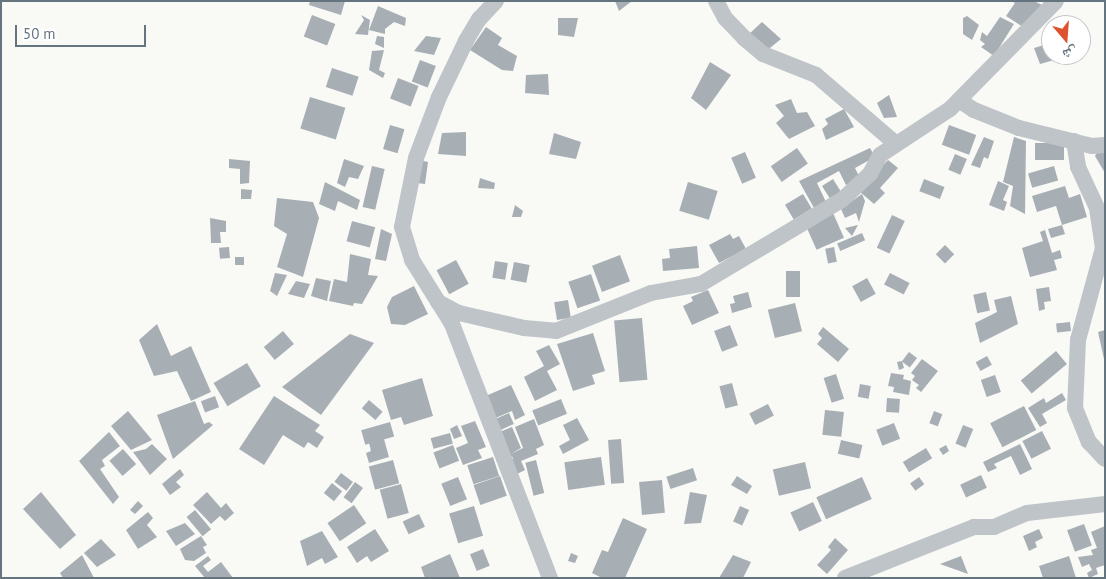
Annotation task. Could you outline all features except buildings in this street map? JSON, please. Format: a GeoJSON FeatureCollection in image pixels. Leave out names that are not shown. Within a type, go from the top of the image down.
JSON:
{"type":"FeatureCollection","features":[{"type":"Feature","properties":{"kind":"street"},"geometry":{"type":"LineString","coordinates":[[496,1],[479,18],[454,62],[426,128],[407,191],[402,227],[412,260],[452,324],[550,578]]}},
{"type":"Feature","properties":{"kind":"street"},"geometry":{"type":"LineString","coordinates":[[716,1],[725,18],[763,54],[816,75],[895,143]]}},
{"type":"Feature","properties":{"kind":"street"},"geometry":{"type":"LineString","coordinates":[[438,302],[459,313],[524,328],[556,331],[651,293],[701,284],[843,199],[870,174],[880,155],[959,100],[1056,1]]}},
{"type":"Feature","properties":{"kind":"street"},"geometry":{"type":"LineString","coordinates":[[959,100],[1004,123],[1092,146],[1105,145]]}},
{"type":"Feature","properties":{"kind":"street"},"geometry":{"type":"LineString","coordinates":[[1074,142],[1078,167],[1099,215],[1103,248],[1078,340],[1075,408],[1089,442],[1105,459]]}},
{"type":"Feature","properties":{"kind":"street"},"geometry":{"type":"LineString","coordinates":[[845,578],[974,528],[994,527],[1027,513],[1105,504]]}}]}
